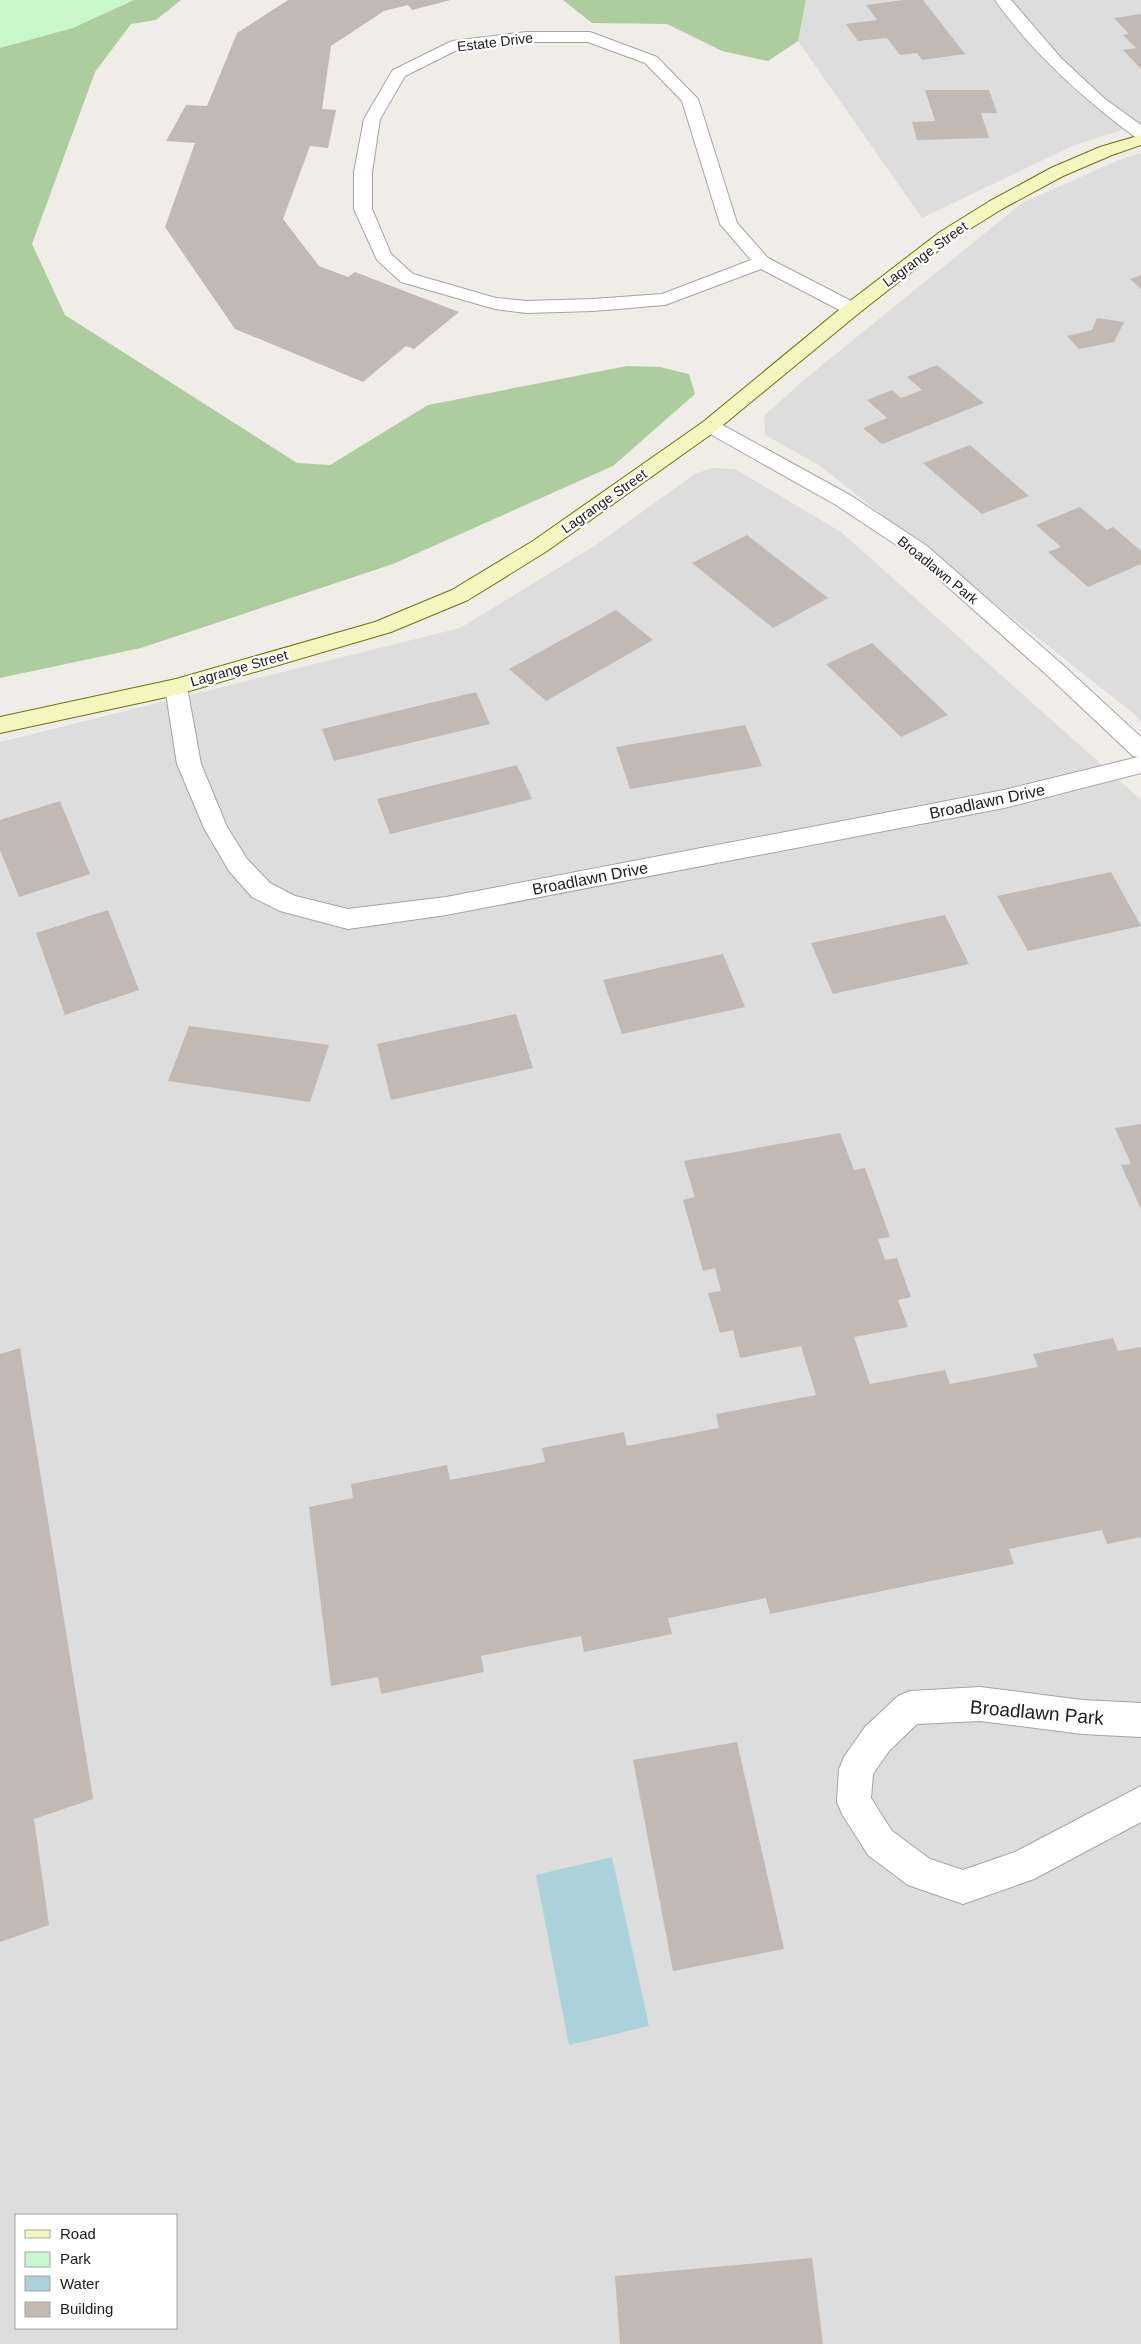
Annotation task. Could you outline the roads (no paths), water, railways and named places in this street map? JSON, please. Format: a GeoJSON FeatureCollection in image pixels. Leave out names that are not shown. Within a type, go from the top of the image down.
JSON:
{"type":"FeatureCollection","features":[{"type":"Feature","properties":{"kind":"main road","name":"Lagrange Street"},"geometry":{"type":"LineString","coordinates":[[0,725],[176,687],[382,627],[460,595],[540,546],[710,426],[852,309],[925,252],[996,205],[1057,172],[1106,151],[1141,140]]}},
{"type":"Feature","properties":{"kind":"street"},"geometry":{"type":"LineString","coordinates":[[1003,0],[1055,62],[1099,102],[1141,133]]}},
{"type":"Feature","properties":{"kind":"street","name":"Estate Drive"},"geometry":{"type":"LineString","coordinates":[[762,262],[665,299],[593,305],[527,307],[495,304],[407,278],[383,256],[363,209],[363,172],[372,119],[399,73],[458,44],[526,37],[590,37],[651,60],[690,99],[729,224],[762,262],[852,309]]}},
{"type":"Feature","properties":{"kind":"street","name":"Broadlawn Park"},"geometry":{"type":"LineString","coordinates":[[710,426],[843,500],[920,551],[1141,750]]}},
{"type":"Feature","properties":{"kind":"street","name":"Broadlawn Drive"},"geometry":{"type":"LineString","coordinates":[[176,687],[189,764],[216,828],[238,865],[261,890],[289,904],[348,919],[446,906],[1004,799],[1141,765]]}},
{"type":"Feature","properties":{"kind":"street","name":"Broadlawn Park"},"geometry":{"type":"LineString","coordinates":[[1141,1720],[1082,1717],[980,1704],[910,1708],[877,1739],[856,1769],[854,1802],[880,1843],[920,1873],[963,1887],[1022,1867],[1141,1803]]}},
{"type":"Feature","properties":{"kind":"water"},"geometry":{"type":"Polygon","coordinates":[[[612,1857],[649,2026],[569,2045],[536,1875],[612,1857]]]}}]}
